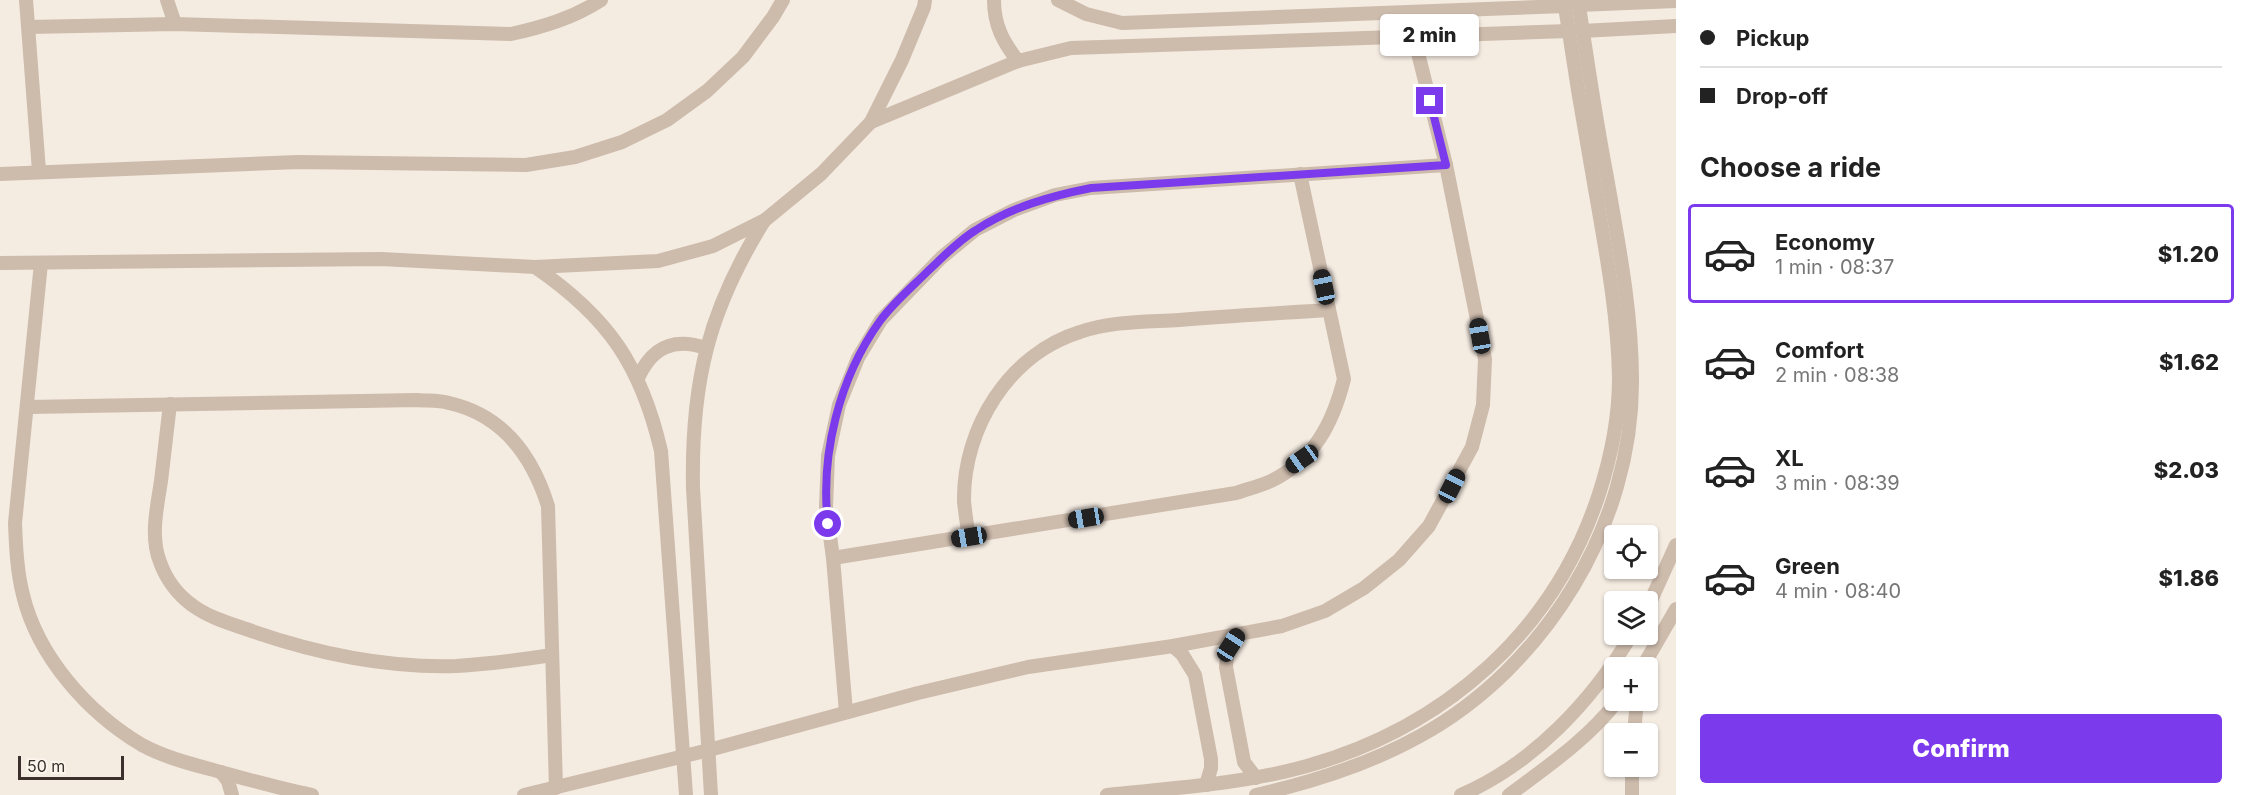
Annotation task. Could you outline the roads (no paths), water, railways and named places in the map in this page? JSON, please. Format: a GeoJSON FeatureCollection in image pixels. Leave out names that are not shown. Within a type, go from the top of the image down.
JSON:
{"type":"FeatureCollection","features":[{"type":"Feature","properties":{"kind":"street"},"geometry":{"type":"LineString","coordinates":[[26,0],[39,171]]}},
{"type":"Feature","properties":{"kind":"street"},"geometry":{"type":"LineString","coordinates":[[167,0],[175,24]]}},
{"type":"Feature","properties":{"kind":"street"},"geometry":{"type":"LineString","coordinates":[[29,27],[175,24],[511,34],[542,27],[573,16],[601,0]]}},
{"type":"Feature","properties":{"kind":"street"},"geometry":{"type":"LineString","coordinates":[[0,174],[298,162],[526,165],[575,158],[622,142],[667,120],[707,91],[743,57],[783,0]]}},
{"type":"Feature","properties":{"kind":"street"},"geometry":{"type":"LineString","coordinates":[[0,263],[381,259],[535,267],[658,261],[713,246],[765,220],[821,174],[871,122],[902,60],[925,0]]}},
{"type":"Feature","properties":{"kind":"street"},"geometry":{"type":"LineString","coordinates":[[994,0],[998,30],[1006,46],[1018,61]]}},
{"type":"Feature","properties":{"kind":"street"},"geometry":{"type":"LineString","coordinates":[[1058,0],[1086,14],[1122,23],[1419,6],[1676,1]]}},
{"type":"Feature","properties":{"kind":"street"},"geometry":{"type":"LineString","coordinates":[[1107,795],[1256,778],[1308,765],[1362,746],[1414,722],[1453,697],[1489,668],[1521,635],[1549,598],[1571,562],[1592,516],[1606,472],[1615,427],[1619,381],[1617,334],[1583,76],[1571,3]]}},
{"type":"Feature","properties":{"kind":"street"},"geometry":{"type":"LineString","coordinates":[[871,122],[1018,61],[1071,48],[1676,26]]}},
{"type":"Feature","properties":{"kind":"street"},"geometry":{"type":"LineString","coordinates":[[524,795],[709,750],[846,712],[1028,667],[1173,646],[1282,626],[1325,611],[1364,588],[1400,560],[1429,526],[1472,447],[1483,405],[1485,359],[1446,165],[1414,37]]}},
{"type":"Feature","properties":{"kind":"street"},"geometry":{"type":"LineString","coordinates":[[1256,795],[1313,781],[1368,762],[1420,736],[1461,710],[1498,680],[1531,646],[1560,608],[1585,567],[1605,523],[1619,477],[1629,430],[1632,382],[1629,323],[1616,229],[1583,76]]}},
{"type":"Feature","properties":{"kind":"street"},"geometry":{"type":"LineString","coordinates":[[846,712],[833,558],[826,507],[828,456],[839,405],[858,358],[881,320],[935,264],[975,230],[1014,210],[1055,195],[1091,188],[1446,165]]}},
{"type":"Feature","properties":{"kind":"street"},"geometry":{"type":"LineString","coordinates":[[833,558],[1236,493],[1271,481],[1302,459],[1322,436],[1336,409],[1344,380],[1300,174]]}},
{"type":"Feature","properties":{"kind":"street"},"geometry":{"type":"LineString","coordinates":[[711,795],[693,500],[692,441],[696,394],[706,348],[726,290],[765,220]]}},
{"type":"Feature","properties":{"kind":"street"},"geometry":{"type":"LineString","coordinates":[[40,263],[28,407],[15,523],[16,561],[24,597],[37,633],[56,665],[80,694],[109,723],[144,745],[172,758],[280,792],[312,795]]}},
{"type":"Feature","properties":{"kind":"street"},"geometry":{"type":"LineString","coordinates":[[535,267],[567,289],[595,315],[619,345],[638,378],[652,414],[661,451],[686,795]]}},
{"type":"Feature","properties":{"kind":"street"},"geometry":{"type":"LineString","coordinates":[[969,537],[964,501],[966,473],[978,426],[993,397],[1014,374],[1034,356],[1055,342],[1079,332],[1114,324],[1329,310]]}},
{"type":"Feature","properties":{"kind":"street"},"geometry":{"type":"LineString","coordinates":[[638,378],[644,365],[665,347],[679,343],[693,343],[706,348]]}},
{"type":"Feature","properties":{"kind":"street"},"geometry":{"type":"LineString","coordinates":[[28,407],[417,400],[449,403],[479,413],[506,432],[527,456],[542,485],[548,506],[556,788]]}},
{"type":"Feature","properties":{"kind":"street"},"geometry":{"type":"LineString","coordinates":[[170,404],[154,533],[159,561],[172,586],[193,606],[219,620],[264,635],[310,649],[358,659],[455,666],[504,663],[552,655]]}},
{"type":"Feature","properties":{"kind":"street"},"geometry":{"type":"LineString","coordinates":[[1655,591],[1676,545]]}},
{"type":"Feature","properties":{"kind":"street"},"geometry":{"type":"LineString","coordinates":[[1648,657],[1676,609]]}},
{"type":"Feature","properties":{"kind":"street"},"geometry":{"type":"LineString","coordinates":[[1238,634],[1227,655],[1226,667],[1244,762],[1256,778]]}},
{"type":"Feature","properties":{"kind":"street"},"geometry":{"type":"LineString","coordinates":[[1461,795],[1484,791],[1552,734],[1589,695],[1625,645]]}},
{"type":"Feature","properties":{"kind":"street"},"geometry":{"type":"LineString","coordinates":[[1173,646],[1182,654],[1195,675],[1211,759],[1206,785]]}},
{"type":"Feature","properties":{"kind":"street"},"geometry":{"type":"LineString","coordinates":[[1509,795],[1565,754],[1610,711]]}},
{"type":"Feature","properties":{"kind":"street"},"geometry":{"type":"LineString","coordinates":[[221,772],[228,781],[232,795]]}},
{"type":"Feature","properties":{"kind":"street"},"geometry":{"type":"LineString","coordinates":[[1632,777],[1632,795]]}}]}
